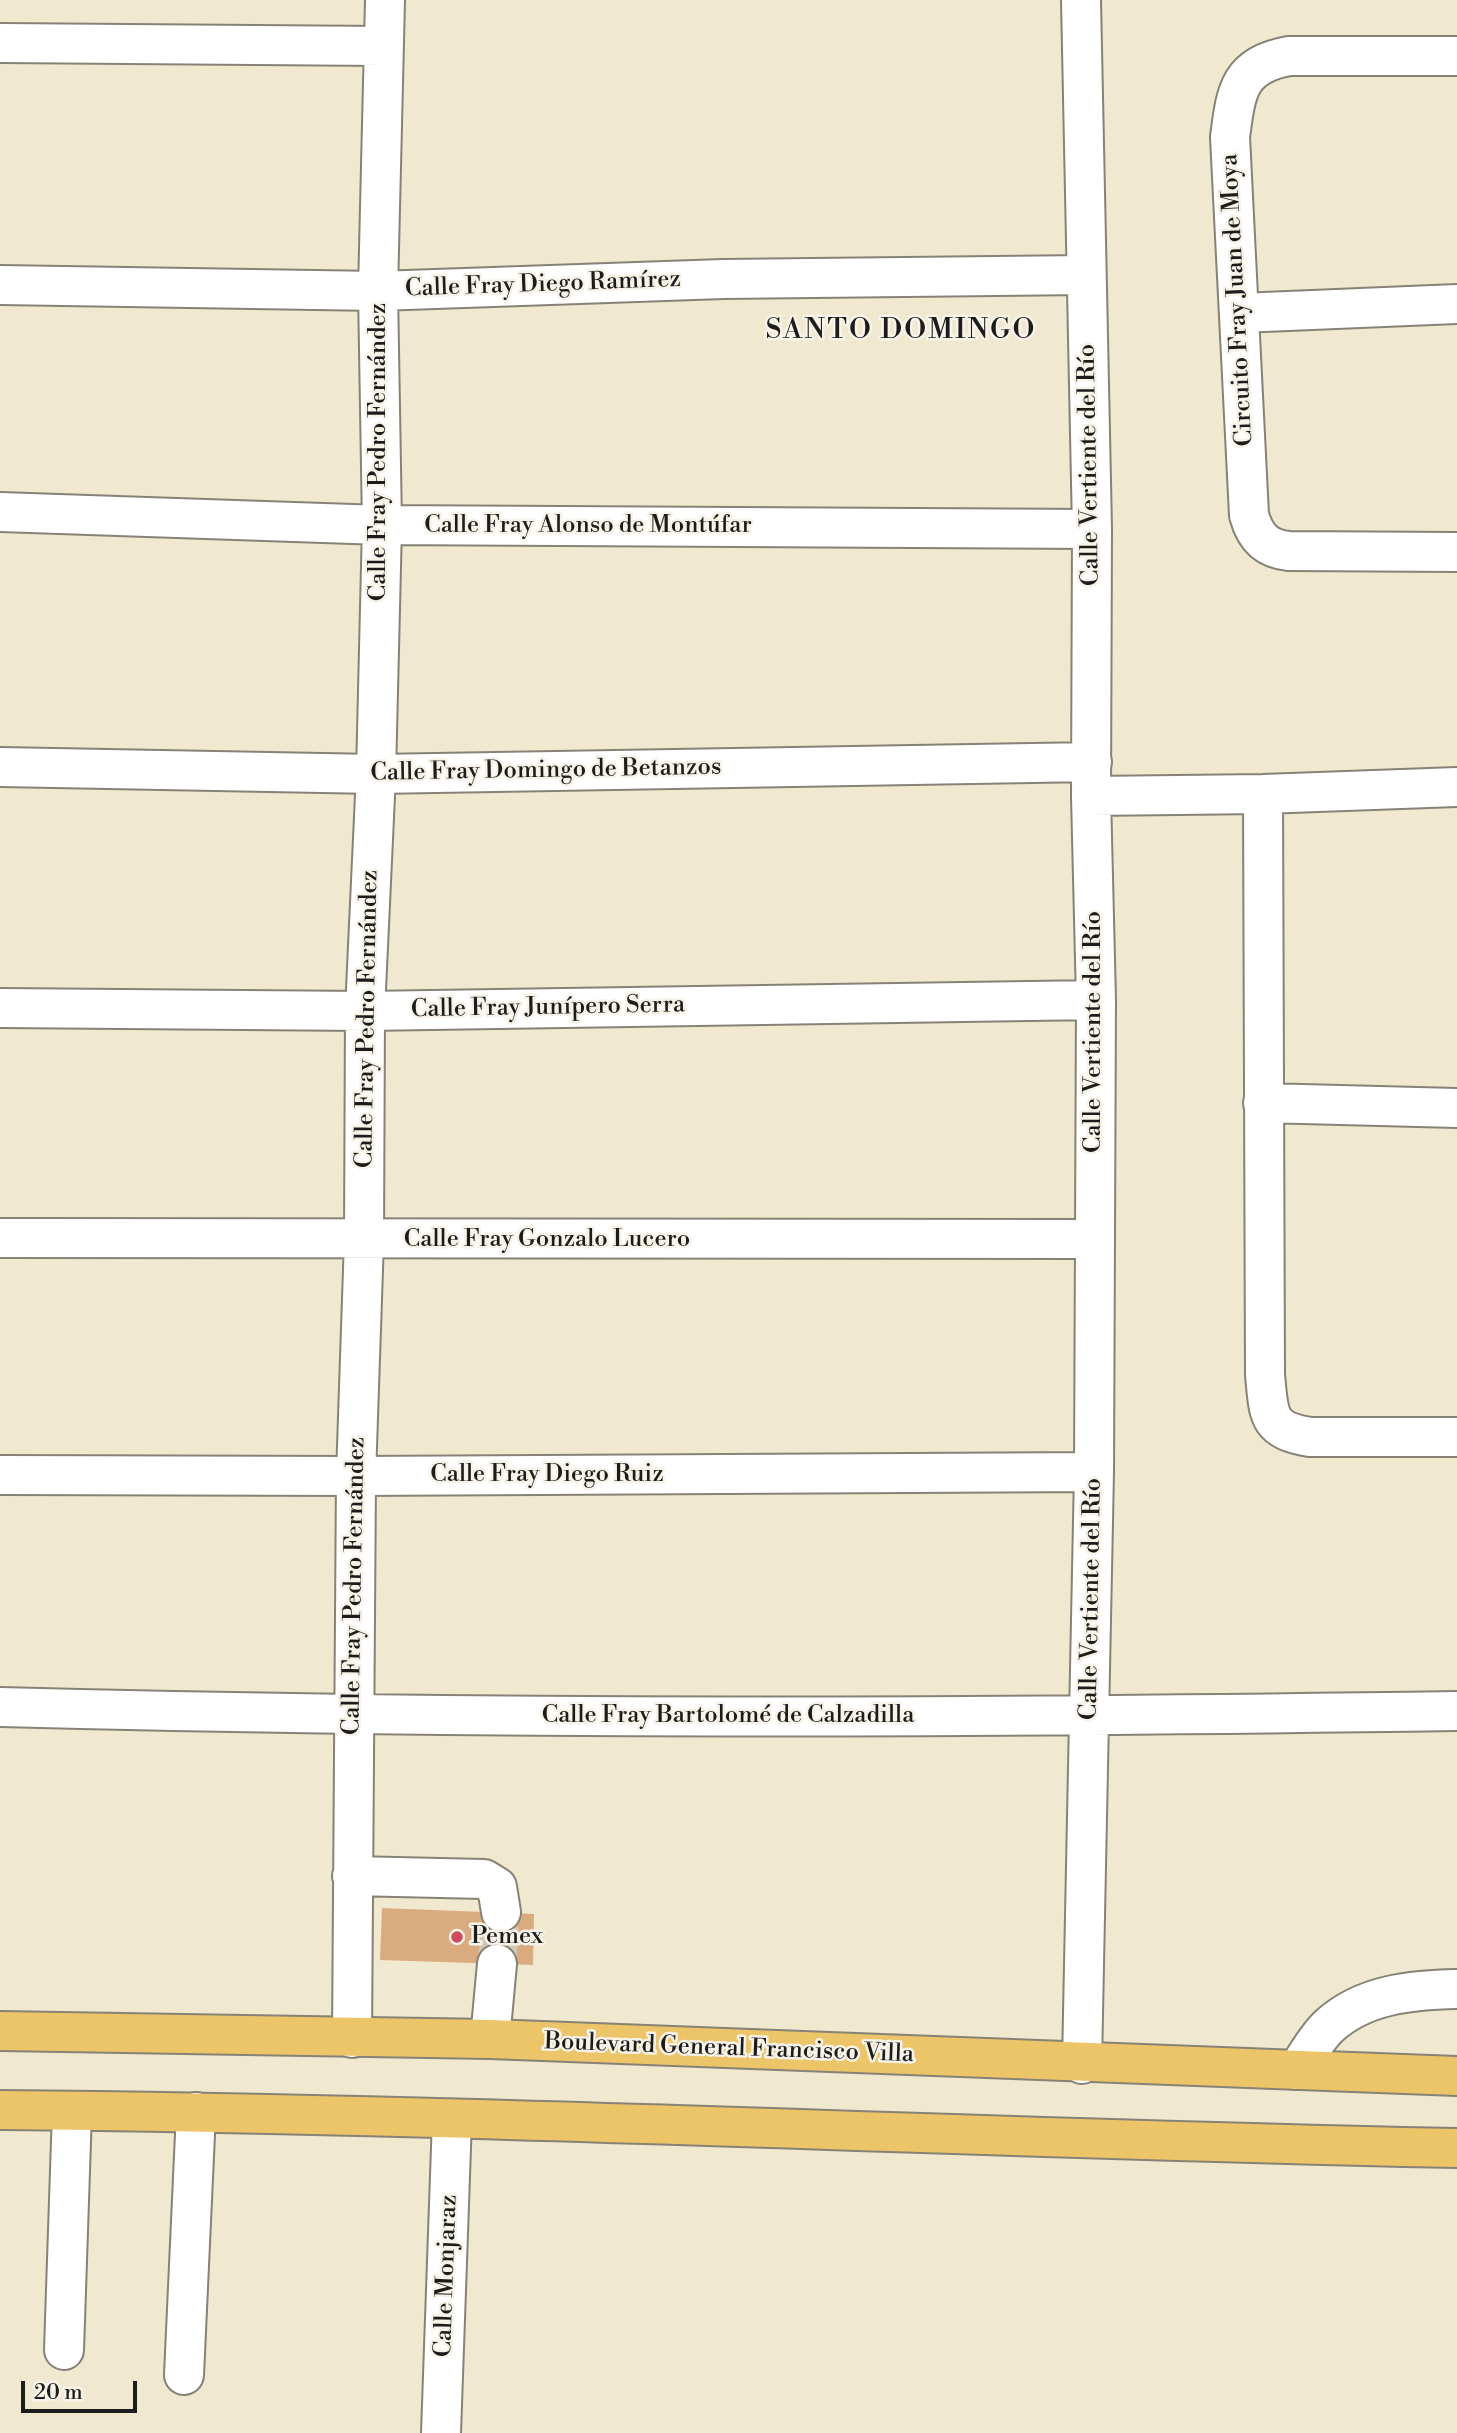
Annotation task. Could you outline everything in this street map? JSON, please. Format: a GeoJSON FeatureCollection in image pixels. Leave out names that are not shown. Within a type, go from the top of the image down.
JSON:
{"type":"FeatureCollection","features":[{"type":"Feature","properties":{"kind":"main road","name":"Boulevard General Francisco Villa"},"geometry":{"type":"LineString","coordinates":[[0,2031],[490,2039],[1082,2064],[1457,2076]]}},
{"type":"Feature","properties":{"kind":"main road"},"geometry":{"type":"LineString","coordinates":[[0,2110],[196,2112],[1073,2140],[1457,2148]]}},
{"type":"Feature","properties":{"kind":"street","name":"Calle Fray Pedro Fernández"},"geometry":{"type":"LineString","coordinates":[[352,2038],[352,1716],[364,1240],[365,1011],[376,774],[382,525],[378,291],[385,0]]}},
{"type":"Feature","properties":{"kind":"street","name":"Calle Vertiente del Río"},"geometry":{"type":"LineString","coordinates":[[1081,0],[1092,529],[1092,779],[1096,1000],[1094,1472],[1082,2064]]}},
{"type":"Feature","properties":{"kind":"street"},"geometry":{"type":"LineString","coordinates":[[0,43],[382,46]]}},
{"type":"Feature","properties":{"kind":"street","name":"Circuito Fray Juan de Moya"},"geometry":{"type":"LineString","coordinates":[[1457,56],[1289,56],[1262,63],[1242,80],[1235,102],[1230,137],[1248,515],[1262,542],[1276,550],[1289,551],[1457,552]]}},
{"type":"Feature","properties":{"kind":"street","name":"Calle Fray Diego Ramírez"},"geometry":{"type":"LineString","coordinates":[[0,285],[378,291],[723,279],[1086,275]]}},
{"type":"Feature","properties":{"kind":"street"},"geometry":{"type":"LineString","coordinates":[[1240,313],[1457,304]]}},
{"type":"Feature","properties":{"kind":"street","name":"Calle Fray Alonso de Montúfar"},"geometry":{"type":"LineString","coordinates":[[0,512],[382,525],[1092,529]]}},
{"type":"Feature","properties":{"kind":"street","name":"Calle Fray Domingo de Betanzos"},"geometry":{"type":"LineString","coordinates":[[0,768],[376,774],[1092,779],[1263,794],[1457,787]]}},
{"type":"Feature","properties":{"kind":"street"},"geometry":{"type":"LineString","coordinates":[[1263,794],[1265,1375],[1273,1423],[1286,1432],[1310,1437],[1457,1437]]}},
{"type":"Feature","properties":{"kind":"street","name":"Calle Fray Junípero Serra"},"geometry":{"type":"LineString","coordinates":[[0,1008],[365,1011],[1096,1000]]}},
{"type":"Feature","properties":{"kind":"street"},"geometry":{"type":"LineString","coordinates":[[1263,1103],[1457,1108]]}},
{"type":"Feature","properties":{"kind":"street","name":"Calle Fray Gonzalo Lucero"},"geometry":{"type":"LineString","coordinates":[[0,1238],[1093,1238]]}},
{"type":"Feature","properties":{"kind":"street","name":"Calle Fray Diego Ruiz"},"geometry":{"type":"LineString","coordinates":[[0,1475],[1094,1472]]}},
{"type":"Feature","properties":{"kind":"street","name":"Calle Fray Bartolomé de Calzadilla"},"geometry":{"type":"LineString","coordinates":[[0,1707],[352,1716],[1090,1716],[1457,1711]]}},
{"type":"Feature","properties":{"kind":"street"},"geometry":{"type":"LineString","coordinates":[[352,1876],[484,1879],[497,1887],[501,1912]]}},
{"type":"Feature","properties":{"kind":"street"},"geometry":{"type":"LineString","coordinates":[[490,2039],[497,1964]]}},
{"type":"Feature","properties":{"kind":"street"},"geometry":{"type":"LineString","coordinates":[[1297,2070],[1328,2026],[1354,2009],[1410,1990],[1457,1989]]}},
{"type":"Feature","properties":{"kind":"street"},"geometry":{"type":"LineString","coordinates":[[64,2350],[72,2111]]}},
{"type":"Feature","properties":{"kind":"street"},"geometry":{"type":"LineString","coordinates":[[184,2375],[196,2112]]}},
{"type":"Feature","properties":{"kind":"street","name":"Calle Monjaraz"},"geometry":{"type":"LineString","coordinates":[[441,2433],[452,2119]]}},
{"type":"Feature","properties":{"kind":"building","name":"Pemex"},"geometry":{"type":"Polygon","coordinates":[[[382,1908],[534,1914],[533,1965],[380,1960],[382,1908]]]}},
{"type":"Feature","properties":{"kind":"tunnel"},"geometry":{"type":"LineString","coordinates":[[497,1964],[501,1912]]}},
{"type":"Feature","properties":{"kind":"place","name":"Pemex"},"geometry":{"type":"Point","coordinates":[457,1937]}},
{"type":"Feature","properties":{"kind":"district","name":"SANTO DOMINGO"},"geometry":{"type":"Point","coordinates":[901,331]}}]}
